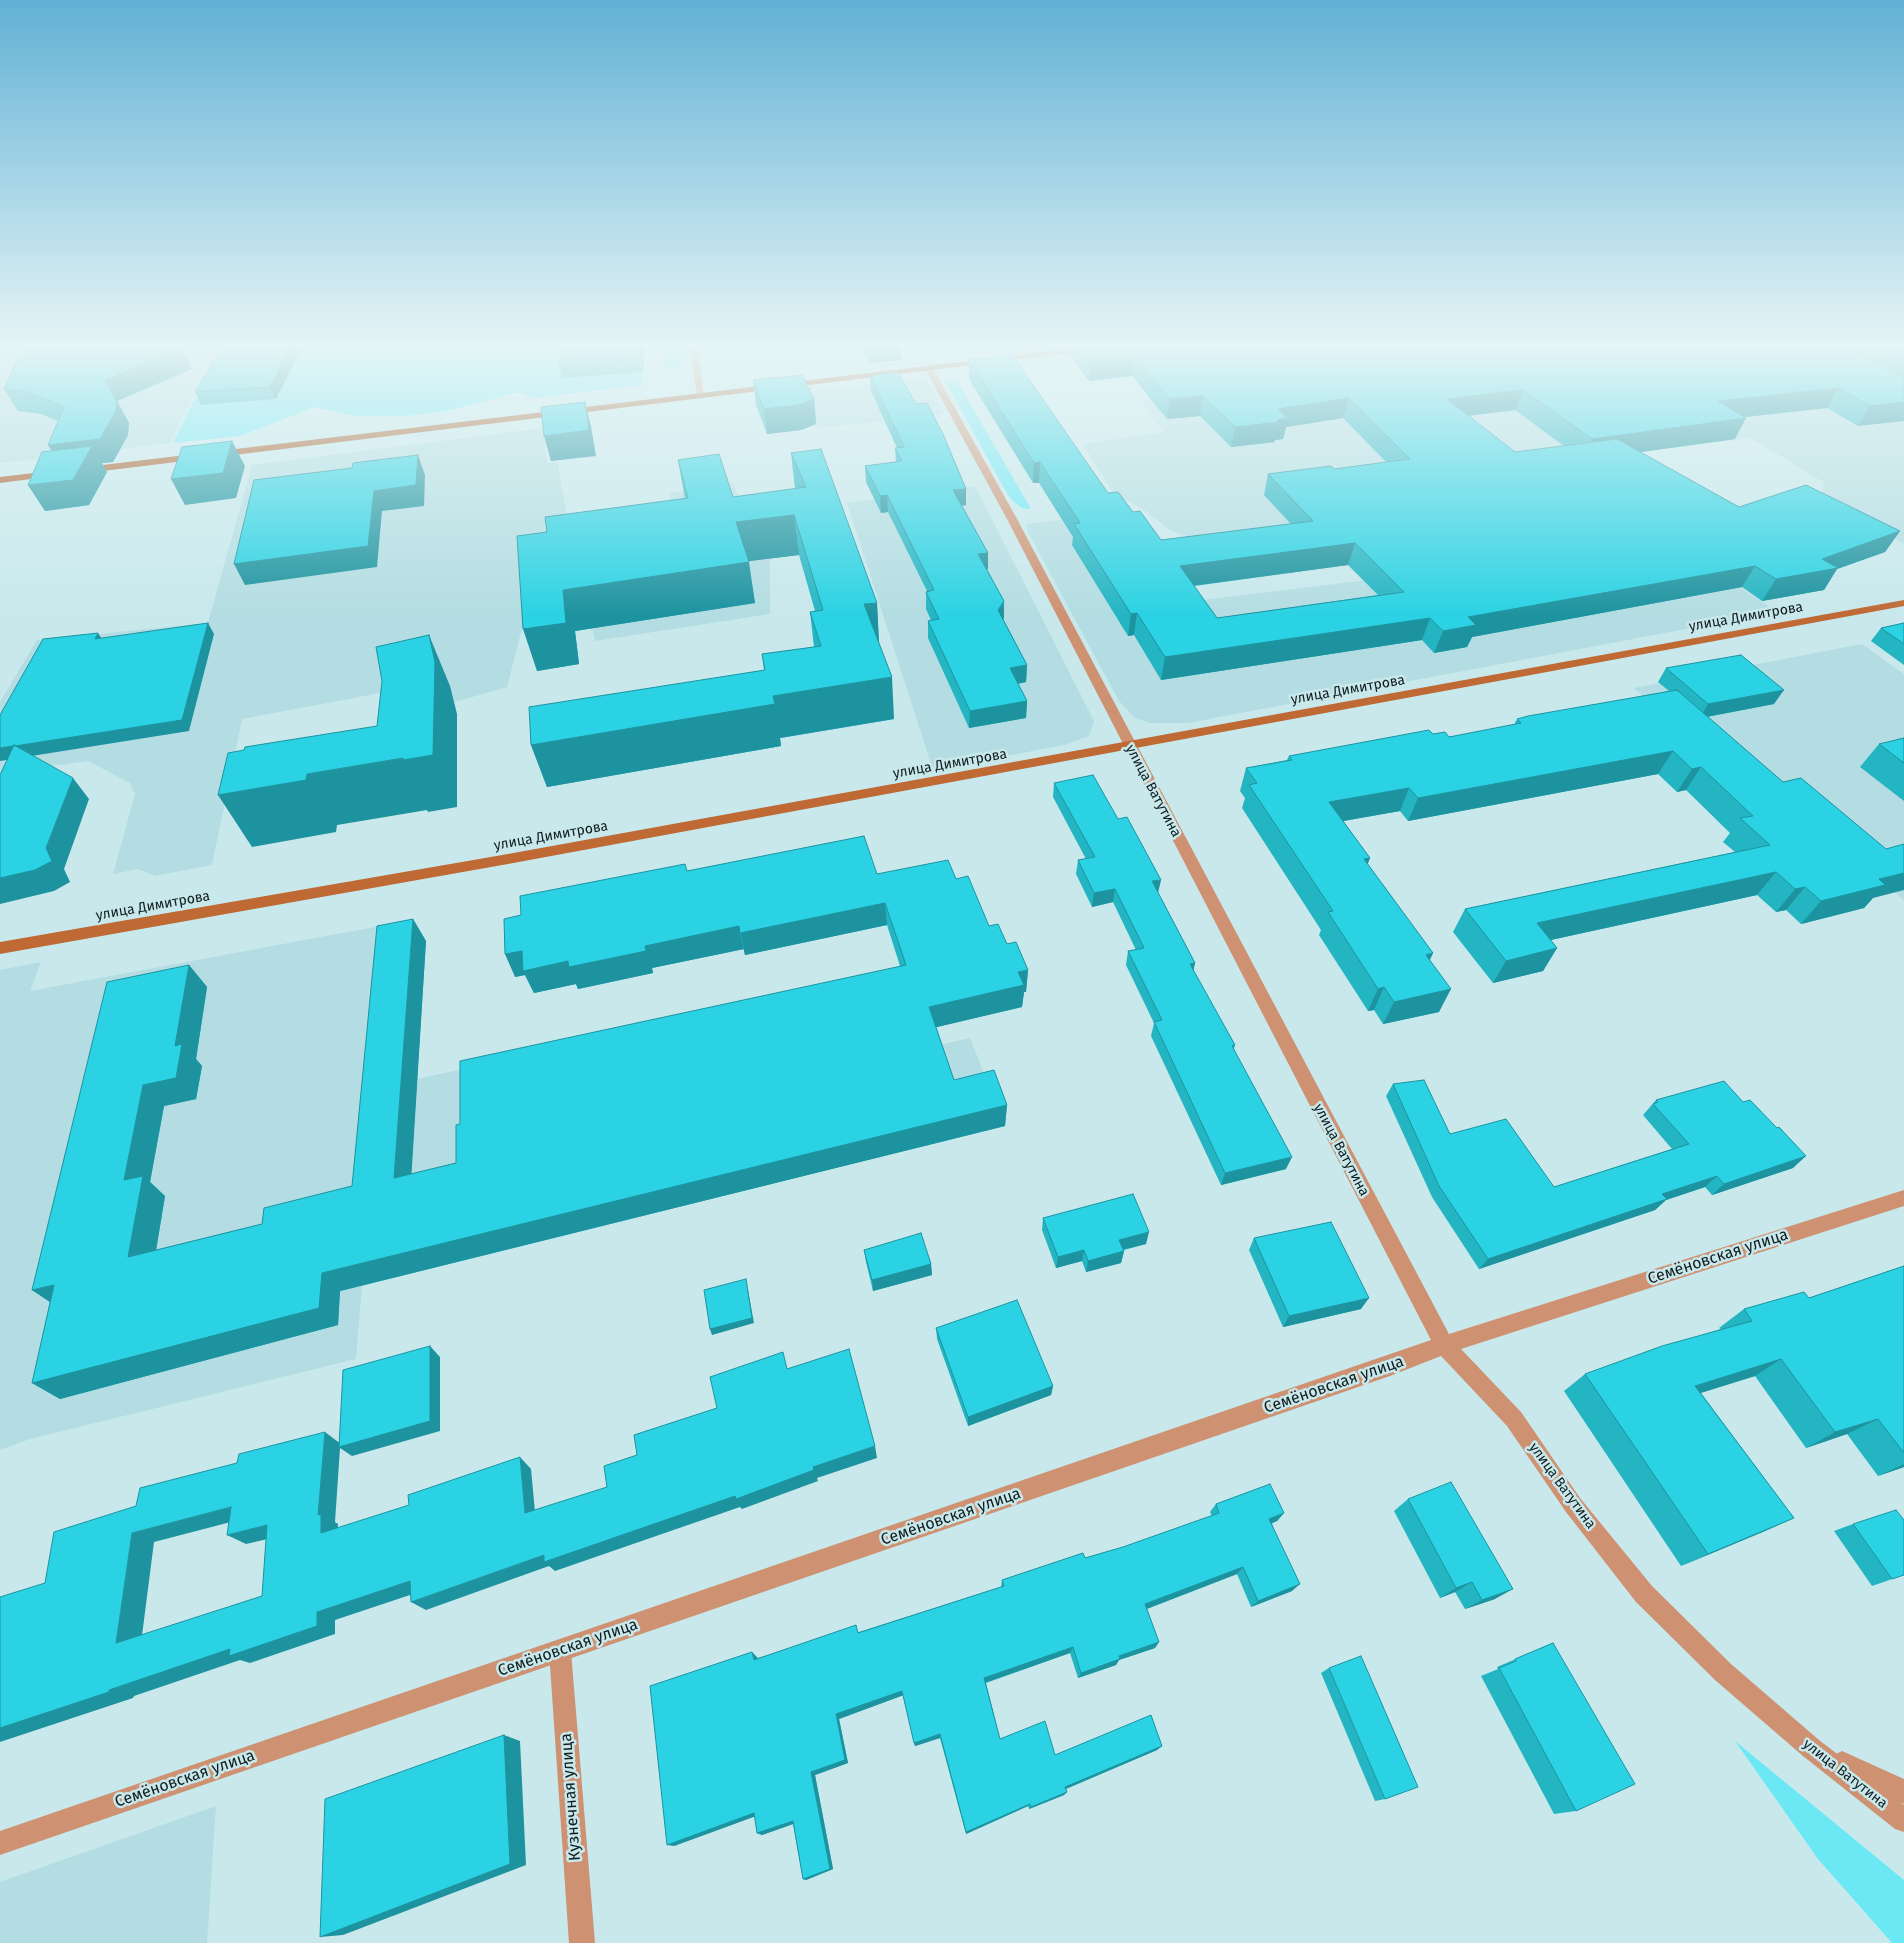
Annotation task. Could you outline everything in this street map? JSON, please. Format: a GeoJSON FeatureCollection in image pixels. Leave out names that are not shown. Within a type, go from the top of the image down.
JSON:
{"type":"FeatureCollection","features":[{"type":"Feature","properties":{"kind":"main road"},"geometry":{"type":"LineString","coordinates":[[79,470],[372,435]]}},
{"type":"Feature","properties":{"kind":"main road"},"geometry":{"type":"LineString","coordinates":[[0,480],[59,473]]}},
{"type":"Feature","properties":{"kind":"main road","name":"улица Димитрова"},"geometry":{"type":"LineString","coordinates":[[0,948],[1130,746],[1904,603]]}},
{"type":"Feature","properties":{"kind":"street","name":"улица Ватутина"},"geometry":{"type":"LineString","coordinates":[[965,435],[1012,519],[1444,1345],[1514,1419],[1573,1505],[1644,1594],[1723,1672],[1811,1748],[1904,1820]]}},
{"type":"Feature","properties":{"kind":"street","name":"Семёновская улица"},"geometry":{"type":"LineString","coordinates":[[0,1843],[1390,1366],[1444,1345],[1904,1198]]}},
{"type":"Feature","properties":{"kind":"street","name":"Кузнечная улица"},"geometry":{"type":"LineString","coordinates":[[560,1651],[582,1943]]}},
{"type":"Feature","properties":{"kind":"street"},"geometry":{"type":"LineString","coordinates":[[1811,1748],[1904,1792]]}},
{"type":"Feature","properties":{"kind":"shaded area"},"geometry":{"type":"Polygon","coordinates":[[[0,435],[174,435],[170,443],[0,463],[0,435]]]}},
{"type":"Feature","properties":{"kind":"shaded area"},"geometry":{"type":"Polygon","coordinates":[[[177,435],[243,435],[240,436],[173,443],[177,435]]]}},
{"type":"Feature","properties":{"kind":"shaded area"},"geometry":{"type":"Polygon","coordinates":[[[491,435],[544,435],[547,463],[558,462],[568,524],[678,534],[669,493],[733,483],[751,527],[770,553],[770,614],[595,641],[586,590],[530,597],[507,687],[381,723],[380,693],[242,719],[212,865],[155,876],[138,869],[113,874],[135,794],[130,783],[88,761],[0,773],[0,702],[37,640],[208,623],[252,465],[491,435]]]}},
{"type":"Feature","properties":{"kind":"shaded area"},"geometry":{"type":"Polygon","coordinates":[[[975,435],[988,435],[1031,509],[1022,508],[1012,500],[975,435]]]}},
{"type":"Feature","properties":{"kind":"shaded area"},"geometry":{"type":"Polygon","coordinates":[[[1146,435],[1904,435],[1904,544],[1822,499],[1823,482],[1751,438],[1583,460],[1616,506],[1785,617],[1723,622],[1188,723],[1150,723],[1135,718],[1119,701],[1028,532],[1027,524],[1116,513],[1186,602],[1377,579],[1444,561],[1201,541],[1171,531],[1143,509],[1114,494],[1083,444],[1146,435]]]}},
{"type":"Feature","properties":{"kind":"shaded area"},"geometry":{"type":"Polygon","coordinates":[[[975,486],[1094,721],[1089,736],[1064,745],[933,770],[847,503],[975,486]]]}},
{"type":"Feature","properties":{"kind":"shaded area"},"geometry":{"type":"Polygon","coordinates":[[[1862,644],[1904,674],[1904,901],[1887,884],[1666,717],[1634,688],[1862,644]]]}},
{"type":"Feature","properties":{"kind":"shaded area"},"geometry":{"type":"Polygon","coordinates":[[[391,924],[417,1079],[888,976],[935,1046],[970,1038],[1005,1126],[362,1286],[356,1359],[30,1439],[0,1450],[0,970],[41,962],[30,991],[391,924]]]}},
{"type":"Feature","properties":{"kind":"shaded area"},"geometry":{"type":"Polygon","coordinates":[[[1735,1741],[1904,1880],[1904,1943],[1892,1943],[1818,1859],[1735,1741]]]}},
{"type":"Feature","properties":{"kind":"shaded area"},"geometry":{"type":"Polygon","coordinates":[[[216,1806],[207,1943],[0,1943],[0,1882],[216,1806]]]}},
{"type":"Feature","properties":{"kind":"building"},"geometry":{"type":"Polygon","coordinates":[[[52,435],[102,435],[100,439],[48,445],[52,435]]]}},
{"type":"Feature","properties":{"kind":"building"},"geometry":{"type":"Polygon","coordinates":[[[898,435],[943,435],[966,489],[953,490],[988,553],[978,554],[1004,601],[998,610],[1027,665],[1010,668],[1027,701],[970,711],[928,621],[939,619],[926,592],[934,590],[887,495],[880,496],[865,466],[902,461],[895,448],[904,447],[898,435]]]}},
{"type":"Feature","properties":{"kind":"building"},"geometry":{"type":"Polygon","coordinates":[[[1016,435],[1067,435],[1108,493],[1118,492],[1133,512],[1140,511],[1161,540],[1313,521],[1268,474],[1331,466],[1334,469],[1410,459],[1386,435],[1493,435],[1515,452],[1617,439],[1739,507],[1806,485],[1900,531],[1822,559],[1838,568],[1776,579],[1755,566],[1468,617],[1476,625],[1443,631],[1430,618],[1165,657],[1137,613],[1131,614],[1074,524],[1080,523],[1040,462],[1034,463],[1016,435]],[[1355,543],[1180,566],[1217,618],[1404,592],[1355,543]]]}},
{"type":"Feature","properties":{"kind":"building"},"geometry":{"type":"Polygon","coordinates":[[[1586,435],[1624,435],[1592,439],[1586,435]]]}},
{"type":"Feature","properties":{"kind":"building"},"geometry":{"type":"Polygon","coordinates":[[[232,441],[223,473],[171,479],[182,447],[232,441]]]}},
{"type":"Feature","properties":{"kind":"building"},"geometry":{"type":"Polygon","coordinates":[[[92,446],[73,480],[28,485],[42,452],[92,446]]]}},
{"type":"Feature","properties":{"kind":"building"},"geometry":{"type":"Polygon","coordinates":[[[821,449],[877,603],[864,604],[892,677],[773,696],[775,704],[531,745],[529,707],[765,670],[762,654],[821,646],[810,612],[823,610],[794,515],[736,522],[749,562],[563,590],[566,623],[523,629],[517,536],[547,532],[545,517],[688,498],[678,460],[719,454],[733,497],[806,487],[791,453],[821,449]]]}},
{"type":"Feature","properties":{"kind":"building"},"geometry":{"type":"Polygon","coordinates":[[[418,455],[416,485],[374,491],[368,546],[234,564],[254,480],[352,468],[353,463],[418,455]]]}},
{"type":"Feature","properties":{"kind":"building"},"geometry":{"type":"Polygon","coordinates":[[[208,623],[182,720],[0,748],[0,715],[43,639],[98,633],[95,639],[208,623]]]}},
{"type":"Feature","properties":{"kind":"building"},"geometry":{"type":"Polygon","coordinates":[[[1904,623],[1904,644],[1881,628],[1904,623]]]}},
{"type":"Feature","properties":{"kind":"building"},"geometry":{"type":"Polygon","coordinates":[[[429,635],[435,662],[433,755],[403,760],[403,758],[307,774],[306,780],[218,795],[228,753],[244,750],[245,747],[377,726],[382,681],[376,647],[429,635]]]}},
{"type":"Feature","properties":{"kind":"building"},"geometry":{"type":"Polygon","coordinates":[[[1741,655],[1784,690],[1708,704],[1666,668],[1741,655]]]}},
{"type":"Feature","properties":{"kind":"building"},"geometry":{"type":"Polygon","coordinates":[[[1677,690],[1783,782],[1801,778],[1886,849],[1904,844],[1904,873],[1879,879],[1885,885],[1821,901],[1805,887],[1795,889],[1776,872],[1537,923],[1557,948],[1506,961],[1465,909],[1770,845],[1740,818],[1753,816],[1701,767],[1692,769],[1673,751],[1418,798],[1409,788],[1329,802],[1370,858],[1364,859],[1433,953],[1426,955],[1451,989],[1394,1002],[1384,987],[1378,989],[1328,912],[1333,911],[1249,785],[1257,783],[1246,768],[1292,760],[1289,756],[1429,730],[1433,734],[1445,732],[1449,737],[1521,723],[1517,719],[1528,716],[1677,690]]]}},
{"type":"Feature","properties":{"kind":"building"},"geometry":{"type":"Polygon","coordinates":[[[1904,738],[1904,763],[1879,744],[1904,738]]]}},
{"type":"Feature","properties":{"kind":"building"},"geometry":{"type":"Polygon","coordinates":[[[14,745],[73,778],[46,848],[52,861],[35,870],[0,878],[0,775],[14,745]]]}},
{"type":"Feature","properties":{"kind":"building"},"geometry":{"type":"Polygon","coordinates":[[[1093,775],[1118,819],[1127,817],[1161,880],[1152,881],[1195,963],[1190,964],[1235,1045],[1232,1046],[1292,1157],[1225,1173],[1154,1022],[1162,1020],[1128,951],[1144,948],[1115,889],[1094,893],[1078,860],[1095,857],[1054,783],[1093,775]]]}},
{"type":"Feature","properties":{"kind":"building"},"geometry":{"type":"Polygon","coordinates":[[[864,836],[877,874],[948,860],[956,879],[968,876],[989,926],[998,924],[1007,944],[1016,942],[1028,970],[1018,972],[1024,985],[929,1007],[954,1080],[994,1070],[1007,1105],[322,1273],[319,1308],[32,1383],[54,1285],[32,1290],[107,982],[189,965],[175,1046],[182,1044],[176,1078],[143,1085],[124,1180],[143,1176],[128,1257],[262,1224],[264,1208],[352,1186],[377,926],[413,919],[394,1178],[456,1163],[456,1125],[460,1124],[460,1061],[906,965],[885,903],[740,933],[739,926],[645,946],[646,951],[569,967],[568,961],[523,971],[522,951],[505,954],[504,919],[521,915],[520,896],[685,864],[687,871],[864,836]]]}},
{"type":"Feature","properties":{"kind":"building"},"geometry":{"type":"Polygon","coordinates":[[[1424,1080],[1450,1134],[1506,1119],[1554,1187],[1689,1144],[1653,1104],[1658,1102],[1656,1100],[1724,1081],[1743,1102],[1750,1100],[1806,1156],[1724,1184],[1717,1176],[1662,1194],[1667,1199],[1488,1259],[1439,1186],[1393,1084],[1424,1080]]]}},
{"type":"Feature","properties":{"kind":"building"},"geometry":{"type":"Polygon","coordinates":[[[1133,1194],[1149,1232],[1119,1240],[1124,1251],[1088,1261],[1084,1250],[1058,1257],[1043,1218],[1133,1194]]]}},
{"type":"Feature","properties":{"kind":"building"},"geometry":{"type":"Polygon","coordinates":[[[1331,1222],[1369,1298],[1289,1316],[1254,1238],[1331,1222]]]}},
{"type":"Feature","properties":{"kind":"building"},"geometry":{"type":"Polygon","coordinates":[[[921,1233],[931,1264],[872,1280],[864,1250],[921,1233]]]}},
{"type":"Feature","properties":{"kind":"building"},"geometry":{"type":"Polygon","coordinates":[[[1904,1266],[1904,1453],[1878,1419],[1835,1432],[1781,1359],[1695,1386],[1794,1518],[1708,1554],[1585,1374],[1662,1346],[1752,1321],[1744,1309],[1804,1292],[1809,1298],[1904,1266]]]}},
{"type":"Feature","properties":{"kind":"building"},"geometry":{"type":"Polygon","coordinates":[[[746,1279],[752,1318],[710,1329],[704,1290],[746,1279]]]}},
{"type":"Feature","properties":{"kind":"building"},"geometry":{"type":"Polygon","coordinates":[[[1017,1300],[1053,1386],[968,1417],[936,1328],[1017,1300]]]}},
{"type":"Feature","properties":{"kind":"building"},"geometry":{"type":"Polygon","coordinates":[[[430,1346],[430,1421],[339,1447],[343,1370],[430,1346]]]}},
{"type":"Feature","properties":{"kind":"building"},"geometry":{"type":"Polygon","coordinates":[[[849,1349],[875,1446],[813,1467],[814,1470],[736,1499],[735,1496],[544,1562],[544,1555],[411,1602],[410,1581],[317,1612],[317,1626],[229,1656],[230,1649],[0,1728],[0,1597],[45,1583],[54,1532],[136,1506],[140,1488],[237,1463],[239,1454],[325,1432],[318,1515],[321,1514],[321,1533],[409,1505],[408,1495],[520,1457],[525,1513],[607,1487],[604,1466],[637,1455],[634,1435],[717,1408],[710,1377],[783,1352],[787,1369],[849,1349]],[[231,1507],[132,1533],[116,1643],[262,1596],[267,1525],[227,1535],[231,1507]]]}},
{"type":"Feature","properties":{"kind":"building"},"geometry":{"type":"Polygon","coordinates":[[[1451,1482],[1513,1589],[1482,1600],[1472,1582],[1456,1588],[1408,1499],[1451,1482]]]}},
{"type":"Feature","properties":{"kind":"building"},"geometry":{"type":"Polygon","coordinates":[[[1270,1484],[1284,1513],[1269,1519],[1300,1584],[1258,1601],[1243,1567],[1145,1604],[1159,1642],[1119,1656],[1120,1659],[1081,1673],[1073,1647],[984,1678],[1000,1739],[1045,1721],[1055,1755],[1151,1715],[1162,1746],[1065,1787],[1067,1792],[1031,1807],[1030,1804],[966,1832],[940,1734],[914,1743],[902,1691],[836,1714],[845,1760],[811,1772],[830,1869],[803,1879],[793,1821],[757,1833],[754,1813],[667,1845],[650,1686],[752,1652],[754,1660],[856,1625],[858,1633],[1004,1586],[1002,1580],[1083,1553],[1085,1558],[1123,1547],[1219,1513],[1216,1504],[1270,1484]]]}},
{"type":"Feature","properties":{"kind":"building"},"geometry":{"type":"Polygon","coordinates":[[[1896,1510],[1904,1520],[1904,1575],[1892,1579],[1853,1524],[1896,1510]]]}},
{"type":"Feature","properties":{"kind":"building"},"geometry":{"type":"Polygon","coordinates":[[[1553,1643],[1635,1784],[1576,1811],[1499,1668],[1553,1643]]]}},
{"type":"Feature","properties":{"kind":"building"},"geometry":{"type":"Polygon","coordinates":[[[1361,1656],[1418,1787],[1385,1799],[1329,1668],[1361,1656]]]}},
{"type":"Feature","properties":{"kind":"building"},"geometry":{"type":"Polygon","coordinates":[[[504,1735],[510,1864],[320,1937],[325,1799],[504,1735]]]}}]}
